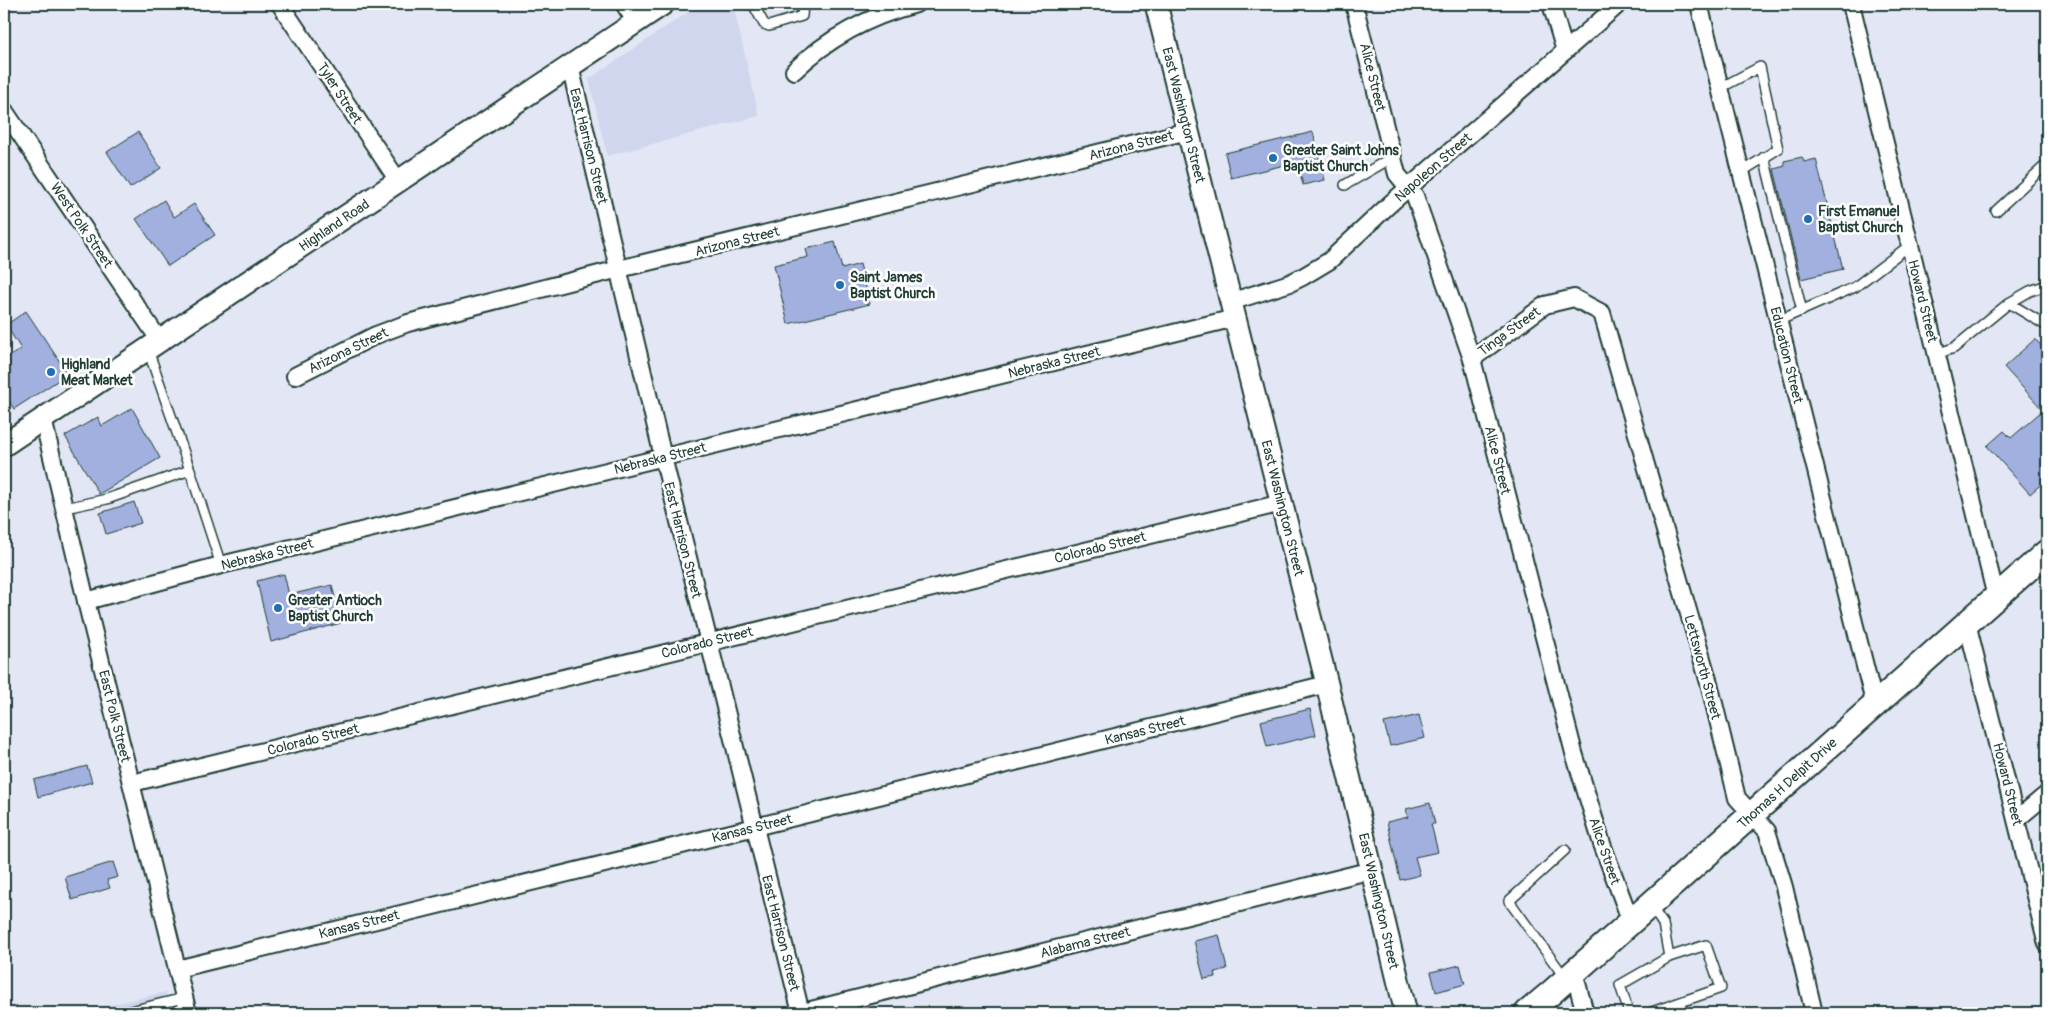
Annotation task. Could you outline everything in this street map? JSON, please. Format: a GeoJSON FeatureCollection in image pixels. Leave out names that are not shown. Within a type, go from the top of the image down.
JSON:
{"type":"FeatureCollection","features":[{"type":"Feature","properties":{"kind":"main road","name":"Thomas H Delpit Drive"},"geometry":{"type":"LineString","coordinates":[[1526,1013],[2047,552]]}},
{"type":"Feature","properties":{"kind":"street","name":"Tyler Street"},"geometry":{"type":"LineString","coordinates":[[280,4],[399,182]]}},
{"type":"Feature","properties":{"kind":"street"},"geometry":{"type":"LineString","coordinates":[[624,4],[636,22]]}},
{"type":"Feature","properties":{"kind":"street","name":"Highland Road"},"geometry":{"type":"LineString","coordinates":[[4,446],[663,4]]}},
{"type":"Feature","properties":{"kind":"street"},"geometry":{"type":"LineString","coordinates":[[794,71],[812,53],[840,34],[888,12],[913,4]]}},
{"type":"Feature","properties":{"kind":"street","name":"East Washington Street"},"geometry":{"type":"LineString","coordinates":[[1156,4],[1282,503],[1406,1013]]}},
{"type":"Feature","properties":{"kind":"street","name":"Alice Street"},"geometry":{"type":"LineString","coordinates":[[1354,4],[1398,174],[1415,196],[1472,358],[1574,753],[1602,844],[1631,922]]}},
{"type":"Feature","properties":{"kind":"street"},"geometry":{"type":"LineString","coordinates":[[1551,4],[1564,51]]}},
{"type":"Feature","properties":{"kind":"street","name":"Napoleon Street"},"geometry":{"type":"LineString","coordinates":[[1233,310],[1290,283],[1329,261],[1409,188],[1619,4]]}},
{"type":"Feature","properties":{"kind":"street","name":"Education Street"},"geometry":{"type":"LineString","coordinates":[[1699,4],[1875,706]]}},
{"type":"Feature","properties":{"kind":"street","name":"Howard Street"},"geometry":{"type":"LineString","coordinates":[[1851,4],[1996,597]]}},
{"type":"Feature","properties":{"kind":"street","name":"East Harrison Street"},"geometry":{"type":"LineString","coordinates":[[570,66],[663,457],[800,1013]]}},
{"type":"Feature","properties":{"kind":"street","name":"West Polk Street"},"geometry":{"type":"LineString","coordinates":[[4,110],[154,345]]}},
{"type":"Feature","properties":{"kind":"street","name":"Arizona Street"},"geometry":{"type":"LineString","coordinates":[[295,376],[376,334],[408,323],[619,269],[1188,131]]}},
{"type":"Feature","properties":{"kind":"street","name":"Tinga Street"},"geometry":{"type":"LineString","coordinates":[[1472,358],[1545,305],[1574,298],[1602,313]]}},
{"type":"Feature","properties":{"kind":"street","name":"Nebraska Street"},"geometry":{"type":"LineString","coordinates":[[86,601],[221,565],[663,457],[1233,310]]}},
{"type":"Feature","properties":{"kind":"street","name":"Lettsworth Street"},"geometry":{"type":"LineString","coordinates":[[1602,313],[1709,683],[1737,798],[1767,831],[1784,887],[1814,1013]]}},
{"type":"Feature","properties":{"kind":"street","name":"East Polk Street"},"geometry":{"type":"LineString","coordinates":[[43,419],[186,1006]]}},
{"type":"Feature","properties":{"kind":"street","name":"Colorado Street"},"geometry":{"type":"LineString","coordinates":[[132,783],[1282,503]]}},
{"type":"Feature","properties":{"kind":"street","name":"Howard Street"},"geometry":{"type":"LineString","coordinates":[[1967,623],[2047,944]]}},
{"type":"Feature","properties":{"kind":"street","name":"Kansas Street"},"geometry":{"type":"LineString","coordinates":[[177,969],[754,828],[1326,684]]}},
{"type":"Feature","properties":{"kind":"street"},"geometry":{"type":"LineString","coordinates":[[2017,820],[2047,794]]}},
{"type":"Feature","properties":{"kind":"street","name":"Alabama Street"},"geometry":{"type":"LineString","coordinates":[[800,1013],[1372,870]]}},
{"type":"Feature","properties":{"kind":"street"},"geometry":{"type":"LineString","coordinates":[[1570,976],[1585,1013]]}},
{"type":"Feature","properties":{"kind":"lane"},"geometry":{"type":"LineString","coordinates":[[753,4],[764,24],[769,26],[802,16],[803,4]]}},
{"type":"Feature","properties":{"kind":"lane"},"geometry":{"type":"LineString","coordinates":[[1720,88],[1760,67],[1778,148],[1741,172]]}},
{"type":"Feature","properties":{"kind":"lane"},"geometry":{"type":"LineString","coordinates":[[1345,185],[1393,157]]}},
{"type":"Feature","properties":{"kind":"lane"},"geometry":{"type":"LineString","coordinates":[[1764,157],[1802,311]]}},
{"type":"Feature","properties":{"kind":"lane"},"geometry":{"type":"LineString","coordinates":[[1996,211],[2047,164]]}},
{"type":"Feature","properties":{"kind":"lane"},"geometry":{"type":"LineString","coordinates":[[1778,321],[1855,288],[1910,245]]}},
{"type":"Feature","properties":{"kind":"lane"},"geometry":{"type":"LineString","coordinates":[[1936,354],[1954,348],[2009,303],[2030,290],[2047,285]]}},
{"type":"Feature","properties":{"kind":"lane"},"geometry":{"type":"LineString","coordinates":[[2009,303],[2047,326]]}},
{"type":"Feature","properties":{"kind":"lane"},"geometry":{"type":"LineString","coordinates":[[154,345],[190,470],[221,565]]}},
{"type":"Feature","properties":{"kind":"lane"},"geometry":{"type":"LineString","coordinates":[[65,508],[107,499],[190,470]]}},
{"type":"Feature","properties":{"kind":"lane"},"geometry":{"type":"LineString","coordinates":[[1565,850],[1509,900],[1570,976]]}},
{"type":"Feature","properties":{"kind":"lane"},"geometry":{"type":"LineString","coordinates":[[1650,905],[1663,924],[1668,957]]}},
{"type":"Feature","properties":{"kind":"lane"},"geometry":{"type":"LineString","coordinates":[[1629,1013],[1620,985],[1668,957],[1706,945],[1720,988],[1649,1013]]}},
{"type":"Feature","properties":{"kind":"lane"},"geometry":{"type":"LineString","coordinates":[[127,1013],[186,1006]]}},
{"type":"Feature","properties":{"kind":"shaded area"},"geometry":{"type":"Polygon","coordinates":[[[700,4],[733,4],[759,116],[607,156],[589,79],[700,4]]]}},
{"type":"Feature","properties":{"kind":"shaded area"},"geometry":{"type":"Polygon","coordinates":[[[166,992],[170,1013],[74,1013],[166,992]]]}},
{"type":"Feature","properties":{"kind":"building"},"geometry":{"type":"Polygon","coordinates":[[[138,132],[161,168],[130,188],[107,152],[138,132]]]}},
{"type":"Feature","properties":{"kind":"building","name":"Greater Saint Johns Baptist Church"},"geometry":{"type":"Polygon","coordinates":[[[1313,132],[1325,180],[1303,185],[1297,162],[1231,178],[1225,153],[1313,132]]]}},
{"type":"Feature","properties":{"kind":"building","name":"First Emanuel Baptist Church"},"geometry":{"type":"Polygon","coordinates":[[[1802,157],[1804,162],[1816,159],[1843,269],[1801,279],[1774,169],[1785,166],[1784,161],[1802,157]]]}},
{"type":"Feature","properties":{"kind":"building"},"geometry":{"type":"Polygon","coordinates":[[[164,200],[174,217],[194,204],[215,235],[168,266],[136,219],[164,200]]]}},
{"type":"Feature","properties":{"kind":"building","name":"Saint James Baptist Church"},"geometry":{"type":"Polygon","coordinates":[[[835,242],[842,269],[860,264],[870,304],[788,324],[774,265],[808,257],[806,249],[835,242]]]}},
{"type":"Feature","properties":{"kind":"building"},"geometry":{"type":"Polygon","coordinates":[[[26,311],[68,374],[14,409],[4,393],[4,360],[21,349],[6,325],[26,311]]]}},
{"type":"Feature","properties":{"kind":"building"},"geometry":{"type":"Polygon","coordinates":[[[2035,339],[2047,352],[2047,473],[2043,477],[2046,480],[2030,494],[1987,446],[2004,431],[2011,438],[2043,410],[2004,367],[2035,339]]]}},
{"type":"Feature","properties":{"kind":"building"},"geometry":{"type":"Polygon","coordinates":[[[132,408],[160,458],[99,494],[65,436],[98,417],[102,426],[132,408]]]}},
{"type":"Feature","properties":{"kind":"building"},"geometry":{"type":"Polygon","coordinates":[[[134,502],[141,523],[106,534],[100,513],[134,502]]]}},
{"type":"Feature","properties":{"kind":"building"},"geometry":{"type":"Polygon","coordinates":[[[284,574],[289,595],[332,585],[341,623],[271,642],[257,581],[284,574]]]}},
{"type":"Feature","properties":{"kind":"building"},"geometry":{"type":"Polygon","coordinates":[[[1310,709],[1316,735],[1267,747],[1261,721],[1310,709]]]}},
{"type":"Feature","properties":{"kind":"building"},"geometry":{"type":"Polygon","coordinates":[[[1419,715],[1425,738],[1390,746],[1384,723],[1419,715]]]}},
{"type":"Feature","properties":{"kind":"building"},"geometry":{"type":"Polygon","coordinates":[[[87,766],[92,782],[38,797],[34,780],[87,766]]]}},
{"type":"Feature","properties":{"kind":"building"},"geometry":{"type":"Polygon","coordinates":[[[1430,803],[1435,824],[1431,824],[1438,852],[1415,857],[1420,875],[1400,880],[1387,822],[1408,817],[1406,809],[1430,803]]]}},
{"type":"Feature","properties":{"kind":"building"},"geometry":{"type":"Polygon","coordinates":[[[113,862],[118,877],[107,880],[110,888],[72,900],[65,877],[113,862]]]}},
{"type":"Feature","properties":{"kind":"building"},"geometry":{"type":"Polygon","coordinates":[[[1219,935],[1227,969],[1215,972],[1216,977],[1204,979],[1194,941],[1219,935]]]}},
{"type":"Feature","properties":{"kind":"building"},"geometry":{"type":"Polygon","coordinates":[[[1460,965],[1465,984],[1436,992],[1431,972],[1460,965]]]}},
{"type":"Feature","properties":{"kind":"place","name":"Greater Saint Johns Baptist Church"},"geometry":{"type":"Point","coordinates":[1273,158]}},
{"type":"Feature","properties":{"kind":"place","name":"First Emanuel Baptist Church"},"geometry":{"type":"Point","coordinates":[1808,219]}},
{"type":"Feature","properties":{"kind":"place","name":"Saint James Baptist Church"},"geometry":{"type":"Point","coordinates":[840,285]}},
{"type":"Feature","properties":{"kind":"place","name":"Highland Meat Market"},"geometry":{"type":"Point","coordinates":[51,372]}},
{"type":"Feature","properties":{"kind":"place","name":"Greater Antioch Baptist Church"},"geometry":{"type":"Point","coordinates":[278,608]}}]}
